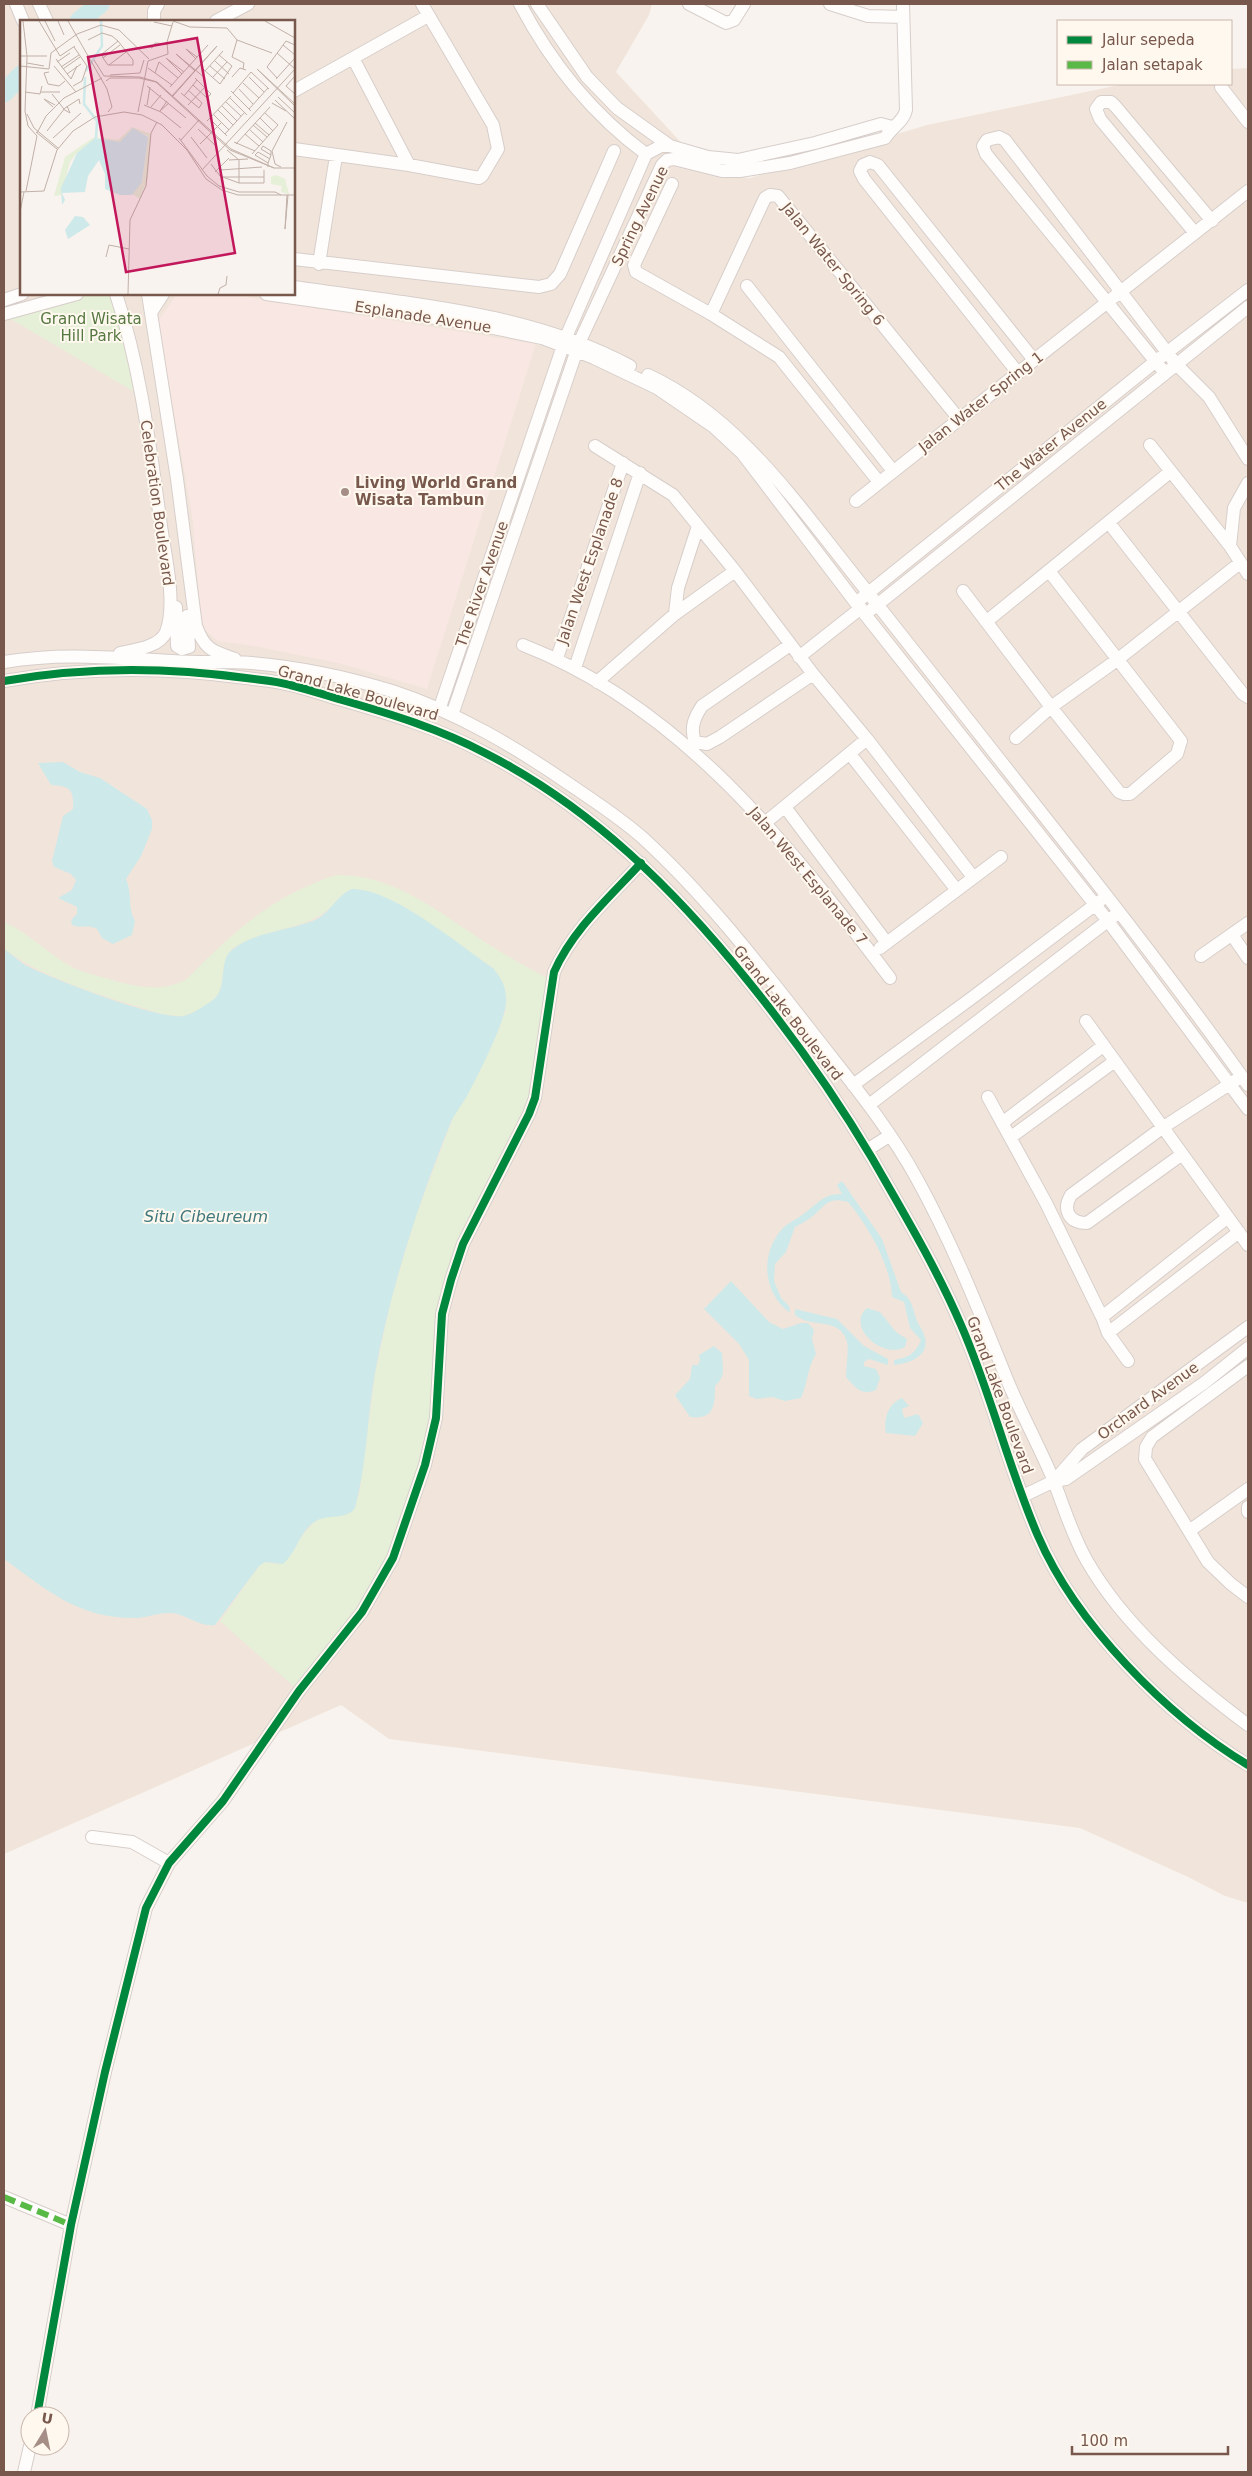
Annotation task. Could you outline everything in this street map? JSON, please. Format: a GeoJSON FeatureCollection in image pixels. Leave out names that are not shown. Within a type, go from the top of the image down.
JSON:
{"type":"FeatureCollection","features":[{"type":"Feature","properties":{"kind":"street"},"geometry":{"type":"LineString","coordinates":[[16,4],[23,20]]}},
{"type":"Feature","properties":{"kind":"street"},"geometry":{"type":"LineString","coordinates":[[40,4],[47,20]]}},
{"type":"Feature","properties":{"kind":"street"},"geometry":{"type":"LineString","coordinates":[[154,20],[154,11],[158,4]]}},
{"type":"Feature","properties":{"kind":"street"},"geometry":{"type":"LineString","coordinates":[[218,20],[248,4]]}},
{"type":"Feature","properties":{"kind":"street"},"geometry":{"type":"LineString","coordinates":[[295,149],[409,165],[479,178],[485,173],[498,148],[493,125],[422,4]]}},
{"type":"Feature","properties":{"kind":"street"},"geometry":{"type":"LineString","coordinates":[[520,4],[533,28],[576,89],[612,129],[646,154],[661,146],[670,146]]}},
{"type":"Feature","properties":{"kind":"street"},"geometry":{"type":"LineString","coordinates":[[537,4],[587,77],[617,108],[670,146]]}},
{"type":"Feature","properties":{"kind":"street"},"geometry":{"type":"LineString","coordinates":[[689,4],[726,23],[734,20],[744,4]]}},
{"type":"Feature","properties":{"kind":"street"},"geometry":{"type":"LineString","coordinates":[[830,4],[868,16],[903,10]]}},
{"type":"Feature","properties":{"kind":"street","name":"Spring Avenue"},"geometry":{"type":"LineString","coordinates":[[578,346],[662,165],[667,160],[683,160],[722,171],[765,168],[885,138],[892,127],[905,116],[907,101],[903,10]]}},
{"type":"Feature","properties":{"kind":"street"},"geometry":{"type":"LineString","coordinates":[[295,90],[428,16]]}},
{"type":"Feature","properties":{"kind":"street"},"geometry":{"type":"LineString","coordinates":[[354,58],[409,165]]}},
{"type":"Feature","properties":{"kind":"street"},"geometry":{"type":"LineString","coordinates":[[1221,88],[1248,122]]}},
{"type":"Feature","properties":{"kind":"street"},"geometry":{"type":"LineString","coordinates":[[1195,233],[1100,120],[1096,109],[1101,102],[1111,102],[1116,107],[1212,221]]}},
{"type":"Feature","properties":{"kind":"street","name":"Spring Avenue"},"geometry":{"type":"LineString","coordinates":[[670,146],[708,157],[738,160],[815,143],[881,124],[892,127]]}},
{"type":"Feature","properties":{"kind":"street"},"geometry":{"type":"LineString","coordinates":[[1165,373],[986,154],[983,146],[987,140],[999,137],[1005,140],[1176,364],[1209,397],[1248,459]]}},
{"type":"Feature","properties":{"kind":"street"},"geometry":{"type":"LineString","coordinates":[[295,259],[319,264],[539,287],[550,284],[560,274],[614,151]]}},
{"type":"Feature","properties":{"kind":"street","name":"Spring Avenue"},"geometry":{"type":"LineString","coordinates":[[562,340],[616,225],[646,154]]}},
{"type":"Feature","properties":{"kind":"street"},"geometry":{"type":"LineString","coordinates":[[319,264],[336,156]]}},
{"type":"Feature","properties":{"kind":"street"},"geometry":{"type":"LineString","coordinates":[[1018,373],[864,179],[860,171],[863,165],[870,162],[878,165],[1034,360]]}},
{"type":"Feature","properties":{"kind":"street"},"geometry":{"type":"LineString","coordinates":[[672,184],[634,269],[636,272],[711,314],[779,357],[878,482]]}},
{"type":"Feature","properties":{"kind":"street","name":"Jalan Water Spring 1"},"geometry":{"type":"LineString","coordinates":[[856,501],[1248,191]]}},
{"type":"Feature","properties":{"kind":"street","name":"Jalan Water Spring 6"},"geometry":{"type":"LineString","coordinates":[[711,314],[765,198],[770,195],[778,196],[959,419]]}},
{"type":"Feature","properties":{"kind":"street"},"geometry":{"type":"LineString","coordinates":[[746,286],[893,471]]}},
{"type":"Feature","properties":{"kind":"street","name":"Esplanade Avenue"},"geometry":{"type":"LineString","coordinates":[[295,287],[464,312],[545,334],[578,346]]}},
{"type":"Feature","properties":{"kind":"street","name":"The Water Avenue"},"geometry":{"type":"LineString","coordinates":[[861,608],[868,593],[1156,361],[1248,290]]}},
{"type":"Feature","properties":{"kind":"street"},"geometry":{"type":"LineString","coordinates":[[4,300],[20,295]]}},
{"type":"Feature","properties":{"kind":"street"},"geometry":{"type":"LineString","coordinates":[[4,314],[73,295]]}},
{"type":"Feature","properties":{"kind":"street","name":"Celebration Boulevard"},"geometry":{"type":"LineString","coordinates":[[105,656],[156,644],[166,633],[170,609],[167,569],[143,394],[116,295]]}},
{"type":"Feature","properties":{"kind":"street","name":"Celebration Boulevard"},"geometry":{"type":"LineString","coordinates":[[148,295],[196,626],[202,642],[211,651],[247,663]]}},
{"type":"Feature","properties":{"kind":"street"},"geometry":{"type":"LineString","coordinates":[[152,311],[162,295]]}},
{"type":"Feature","properties":{"kind":"street","name":"Esplanade Avenue"},"geometry":{"type":"LineString","coordinates":[[273,295],[545,334]]}},
{"type":"Feature","properties":{"kind":"street","name":"The Water Avenue"},"geometry":{"type":"LineString","coordinates":[[861,608],[878,604],[1248,307]]}},
{"type":"Feature","properties":{"kind":"street","name":"The River Avenue"},"geometry":{"type":"LineString","coordinates":[[439,710],[562,340]]}},
{"type":"Feature","properties":{"kind":"street"},"geometry":{"type":"LineString","coordinates":[[578,346],[663,382],[719,420],[750,447],[878,604],[1106,895],[1246,1078],[1230,1083],[1162,1128],[1071,1195],[1067,1202],[1069,1216],[1074,1222],[1087,1223],[1181,1154]]}},
{"type":"Feature","properties":{"kind":"street"},"geometry":{"type":"LineString","coordinates":[[578,346],[657,388],[714,428],[742,453],[861,608],[1108,921],[1248,1109]]}},
{"type":"Feature","properties":{"kind":"street","name":"The River Avenue"},"geometry":{"type":"LineString","coordinates":[[452,715],[578,346]]}},
{"type":"Feature","properties":{"kind":"street"},"geometry":{"type":"LineString","coordinates":[[1150,445],[1230,546],[1248,574]]}},
{"type":"Feature","properties":{"kind":"street"},"geometry":{"type":"LineString","coordinates":[[595,446],[672,495],[735,571],[790,645],[867,739],[973,877]]}},
{"type":"Feature","properties":{"kind":"street","name":"Jalan West Esplanade 8"},"geometry":{"type":"LineString","coordinates":[[557,658],[623,463]]}},
{"type":"Feature","properties":{"kind":"street"},"geometry":{"type":"LineString","coordinates":[[986,621],[1170,472]]}},
{"type":"Feature","properties":{"kind":"street"},"geometry":{"type":"LineString","coordinates":[[575,668],[640,473]]}},
{"type":"Feature","properties":{"kind":"street"},"geometry":{"type":"LineString","coordinates":[[1230,546],[1234,508],[1248,483]]}},
{"type":"Feature","properties":{"kind":"street"},"geometry":{"type":"LineString","coordinates":[[167,569],[174,576],[177,646],[182,649],[188,647],[189,642],[179,541],[181,512]]}},
{"type":"Feature","properties":{"kind":"street"},"geometry":{"type":"LineString","coordinates":[[1109,523],[1243,694],[1248,697]]}},
{"type":"Feature","properties":{"kind":"street"},"geometry":{"type":"LineString","coordinates":[[675,614],[678,588],[698,526]]}},
{"type":"Feature","properties":{"kind":"street"},"geometry":{"type":"LineString","coordinates":[[910,559],[919,570]]}},
{"type":"Feature","properties":{"kind":"street"},"geometry":{"type":"LineString","coordinates":[[1016,738],[1051,707],[1117,660],[1240,563]]}},
{"type":"Feature","properties":{"kind":"street"},"geometry":{"type":"LineString","coordinates":[[597,682],[675,614],[735,571]]}},
{"type":"Feature","properties":{"kind":"street"},"geometry":{"type":"LineString","coordinates":[[963,591],[1051,707],[1119,792],[1130,794],[1177,754],[1181,741],[1049,571]]}},
{"type":"Feature","properties":{"kind":"street"},"geometry":{"type":"LineString","coordinates":[[800,657],[861,608]]}},
{"type":"Feature","properties":{"kind":"street","name":"Jalan West Esplanade 7"},"geometry":{"type":"LineString","coordinates":[[524,645],[557,658],[597,682],[655,720],[702,759],[766,822],[890,978]]}},
{"type":"Feature","properties":{"kind":"street"},"geometry":{"type":"LineString","coordinates":[[790,645],[702,706],[694,721],[692,734],[695,742],[707,744],[720,737],[813,674]]}},
{"type":"Feature","properties":{"kind":"street","name":"Grand Lake Boulevard"},"geometry":{"type":"LineString","coordinates":[[4,662],[41,656],[105,656],[174,661],[247,663],[325,674],[393,691],[452,715],[541,765],[613,814],[641,837],[671,866],[732,933],[869,1105],[915,1176],[973,1293],[1010,1385],[1054,1481],[1069,1525],[1088,1562],[1109,1594],[1136,1627],[1177,1666],[1210,1696],[1248,1725]]}},
{"type":"Feature","properties":{"kind":"street","name":"Grand Lake Boulevard"},"geometry":{"type":"LineString","coordinates":[[4,681],[43,674],[163,669],[196,671],[286,684],[390,714],[442,732],[487,753],[530,779],[602,828],[684,905],[723,950],[820,1074],[867,1150],[914,1232],[961,1325],[1038,1537],[1060,1581],[1084,1616],[1114,1651],[1156,1692],[1197,1729],[1248,1765]]}},
{"type":"Feature","properties":{"kind":"street"},"geometry":{"type":"LineString","coordinates":[[766,822],[867,739]]}},
{"type":"Feature","properties":{"kind":"street"},"geometry":{"type":"LineString","coordinates":[[850,754],[956,889]]}},
{"type":"Feature","properties":{"kind":"street"},"geometry":{"type":"LineString","coordinates":[[785,807],[886,943]]}},
{"type":"Feature","properties":{"kind":"street"},"geometry":{"type":"LineString","coordinates":[[872,954],[1001,857]]}},
{"type":"Feature","properties":{"kind":"street"},"geometry":{"type":"LineString","coordinates":[[39,2406],[72,2225],[105,2072],[140,1927],[154,1890],[169,1863],[223,1801],[299,1691],[362,1612],[393,1558],[425,1465],[436,1418],[442,1314],[450,1280],[464,1244],[529,1114],[534,1098],[554,972],[563,953],[582,927],[641,863]]}},
{"type":"Feature","properties":{"kind":"street"},"geometry":{"type":"LineString","coordinates":[[853,1085],[1106,895]]}},
{"type":"Feature","properties":{"kind":"street"},"geometry":{"type":"LineString","coordinates":[[869,1105],[1119,912]]}},
{"type":"Feature","properties":{"kind":"street"},"geometry":{"type":"LineString","coordinates":[[1200,956],[1248,923]]}},
{"type":"Feature","properties":{"kind":"street"},"geometry":{"type":"LineString","coordinates":[[1232,935],[1248,958]]}},
{"type":"Feature","properties":{"kind":"street"},"geometry":{"type":"LineString","coordinates":[[1086,1021],[1248,1245]]}},
{"type":"Feature","properties":{"kind":"street"},"geometry":{"type":"LineString","coordinates":[[1002,1123],[1103,1046]]}},
{"type":"Feature","properties":{"kind":"street"},"geometry":{"type":"LineString","coordinates":[[1011,1137],[1115,1061]]}},
{"type":"Feature","properties":{"kind":"street"},"geometry":{"type":"LineString","coordinates":[[820,1074],[836,1062]]}},
{"type":"Feature","properties":{"kind":"street"},"geometry":{"type":"LineString","coordinates":[[988,1097],[1011,1137],[1102,1317],[1108,1333],[1128,1361]]}},
{"type":"Feature","properties":{"kind":"street"},"geometry":{"type":"LineString","coordinates":[[867,1150],[889,1136]]}},
{"type":"Feature","properties":{"kind":"street"},"geometry":{"type":"LineString","coordinates":[[1102,1317],[1228,1217]]}},
{"type":"Feature","properties":{"kind":"street"},"geometry":{"type":"LineString","coordinates":[[1108,1333],[1239,1232]]}},
{"type":"Feature","properties":{"kind":"street","name":"Orchard Avenue"},"geometry":{"type":"LineString","coordinates":[[1054,1481],[1082,1449],[1248,1327]]}},
{"type":"Feature","properties":{"kind":"street","name":"Orchard Avenue"},"geometry":{"type":"LineString","coordinates":[[1023,1496],[1054,1481],[1066,1480],[1204,1383],[1248,1348]]}},
{"type":"Feature","properties":{"kind":"street"},"geometry":{"type":"LineString","coordinates":[[1248,1366],[1152,1437],[1146,1447],[1145,1459],[1208,1562],[1248,1597]]}},
{"type":"Feature","properties":{"kind":"street"},"geometry":{"type":"LineString","coordinates":[[1189,1531],[1248,1489]]}},
{"type":"Feature","properties":{"kind":"street"},"geometry":{"type":"LineString","coordinates":[[1248,1507],[1248,1512]]}},
{"type":"Feature","properties":{"kind":"street"},"geometry":{"type":"LineString","coordinates":[[92,1837],[132,1842],[169,1863]]}},
{"type":"Feature","properties":{"kind":"street"},"geometry":{"type":"LineString","coordinates":[[4,2197],[72,2225]]}},
{"type":"Feature","properties":{"kind":"street"},"geometry":{"type":"LineString","coordinates":[[24,2472],[28,2456]]}},
{"type":"Feature","properties":{"kind":"shaded area"},"geometry":{"type":"Polygon","coordinates":[[[4,4],[652,4],[649,15],[616,72],[710,174],[750,178],[927,125],[1119,85],[1232,85],[1232,69],[1248,68],[1248,1903],[1225,1896],[1080,1828],[389,1739],[341,1705],[4,1854],[4,4]]]}},
{"type":"Feature","properties":{"kind":"shaded area"},"geometry":{"type":"Polygon","coordinates":[[[176,295],[236,295],[536,344],[427,689],[338,663],[254,646],[218,641],[205,630],[201,618],[192,515],[158,321],[176,295]]]}},
{"type":"Feature","properties":{"kind":"green space","name":"Grand Wisata Hill Park"},"geometry":{"type":"Polygon","coordinates":[[[74,295],[116,295],[143,397],[4,315],[74,295]]]}},
{"type":"Feature","properties":{"kind":"green space"},"geometry":{"type":"Polygon","coordinates":[[[337,875],[358,876],[379,881],[417,898],[503,954],[551,980],[535,1098],[451,1280],[436,1418],[393,1558],[299,1691],[220,1621],[259,1566],[265,1562],[278,1564],[313,1523],[323,1517],[345,1515],[359,1495],[375,1374],[391,1300],[414,1221],[454,1115],[466,1097],[506,1010],[493,968],[462,947],[335,904],[325,912],[304,923],[257,937],[233,948],[225,960],[221,988],[214,999],[194,1012],[175,1016],[158,1013],[101,995],[67,983],[35,968],[4,949],[4,922],[78,970],[131,985],[143,987],[166,986],[188,978],[238,931],[274,904],[314,883],[337,875]]]}},
{"type":"Feature","properties":{"kind":"water"},"geometry":{"type":"Polygon","coordinates":[[[63,762],[80,772],[100,778],[147,809],[152,820],[152,829],[141,856],[126,879],[131,910],[135,921],[132,935],[113,944],[102,938],[97,929],[72,925],[71,920],[77,914],[77,907],[58,898],[72,890],[76,880],[71,874],[54,867],[52,861],[63,816],[73,809],[73,797],[67,788],[51,785],[38,763],[63,762]]]}},
{"type":"Feature","properties":{"kind":"water","name":"Situ Cibeureum"},"geometry":{"type":"Polygon","coordinates":[[[352,889],[368,891],[386,898],[425,919],[493,968],[503,982],[506,999],[502,1020],[491,1048],[478,1076],[451,1122],[427,1184],[397,1277],[375,1373],[362,1475],[355,1508],[352,1512],[342,1516],[316,1521],[302,1535],[283,1564],[265,1562],[259,1566],[215,1625],[198,1623],[172,1613],[134,1618],[114,1617],[79,1608],[49,1591],[4,1559],[4,949],[25,965],[79,988],[151,1012],[183,1016],[198,1010],[218,995],[221,989],[225,960],[233,949],[252,938],[315,920],[325,913],[342,895],[352,889]]]}},
{"type":"Feature","properties":{"kind":"water"},"geometry":{"type":"Polygon","coordinates":[[[842,1181],[882,1239],[901,1292],[910,1300],[917,1322],[923,1332],[925,1346],[923,1352],[908,1362],[894,1365],[894,1360],[911,1354],[921,1340],[910,1328],[904,1302],[892,1297],[888,1272],[877,1246],[863,1222],[848,1202],[832,1201],[795,1227],[786,1252],[775,1264],[774,1281],[781,1298],[789,1306],[790,1313],[781,1305],[770,1285],[768,1262],[774,1240],[781,1230],[822,1199],[831,1195],[842,1194],[837,1185],[842,1181]]]}},
{"type":"Feature","properties":{"kind":"water"},"geometry":{"type":"Polygon","coordinates":[[[731,1281],[769,1322],[783,1329],[801,1323],[808,1323],[814,1330],[812,1339],[816,1354],[801,1398],[785,1401],[772,1397],[757,1399],[749,1396],[749,1360],[739,1344],[704,1309],[731,1281]]]}},
{"type":"Feature","properties":{"kind":"water"},"geometry":{"type":"Polygon","coordinates":[[[867,1308],[880,1312],[896,1332],[907,1339],[905,1347],[896,1350],[887,1349],[870,1340],[861,1324],[861,1316],[867,1308]]]}},
{"type":"Feature","properties":{"kind":"water"},"geometry":{"type":"Polygon","coordinates":[[[795,1309],[837,1319],[864,1346],[888,1359],[888,1365],[869,1359],[864,1362],[864,1366],[876,1369],[880,1378],[876,1390],[866,1392],[859,1390],[846,1377],[848,1345],[843,1334],[838,1329],[802,1319],[795,1315],[795,1309]]]}},
{"type":"Feature","properties":{"kind":"water"},"geometry":{"type":"Polygon","coordinates":[[[714,1346],[722,1353],[723,1371],[719,1382],[715,1386],[712,1410],[704,1416],[690,1417],[675,1395],[690,1379],[692,1365],[698,1365],[699,1355],[714,1346]]]}},
{"type":"Feature","properties":{"kind":"water"},"geometry":{"type":"Polygon","coordinates":[[[902,1398],[909,1406],[902,1409],[904,1418],[918,1414],[923,1423],[915,1436],[886,1433],[885,1423],[888,1412],[897,1400],[902,1398]]]}},
{"type":"Feature","properties":{"kind":"waterway"},"geometry":{"type":"LineString","coordinates":[[80,20],[100,4]]}},
{"type":"Feature","properties":{"kind":"waterway"},"geometry":{"type":"LineString","coordinates":[[4,93],[20,76]]}},
{"type":"Feature","properties":{"kind":"marked path"},"geometry":{"type":"LineString","coordinates":[[4,2197],[71,2225]]}},
{"type":"Feature","properties":{"kind":"cycle path"},"geometry":{"type":"LineString","coordinates":[[4,681],[64,673],[155,670],[216,674],[279,682],[303,688],[415,723],[468,744],[524,775],[561,799],[629,853],[661,883],[720,947],[798,1046],[858,1134],[919,1240],[951,1303],[972,1351],[1027,1510],[1055,1569],[1075,1602],[1127,1665],[1156,1694],[1217,1745],[1248,1765]]}},
{"type":"Feature","properties":{"kind":"cycle path"},"geometry":{"type":"LineString","coordinates":[[39,2406],[71,2225],[105,2072],[146,1908],[169,1863],[223,1801],[299,1691],[362,1612],[393,1558],[425,1465],[436,1418],[442,1314],[451,1280],[463,1244],[529,1114],[535,1098],[554,972],[562,956],[582,928],[641,863]]}},
{"type":"Feature","properties":{"kind":"place","name":"Living World Grand Wisata Tambun"},"geometry":{"type":"Point","coordinates":[345,492]}}]}
